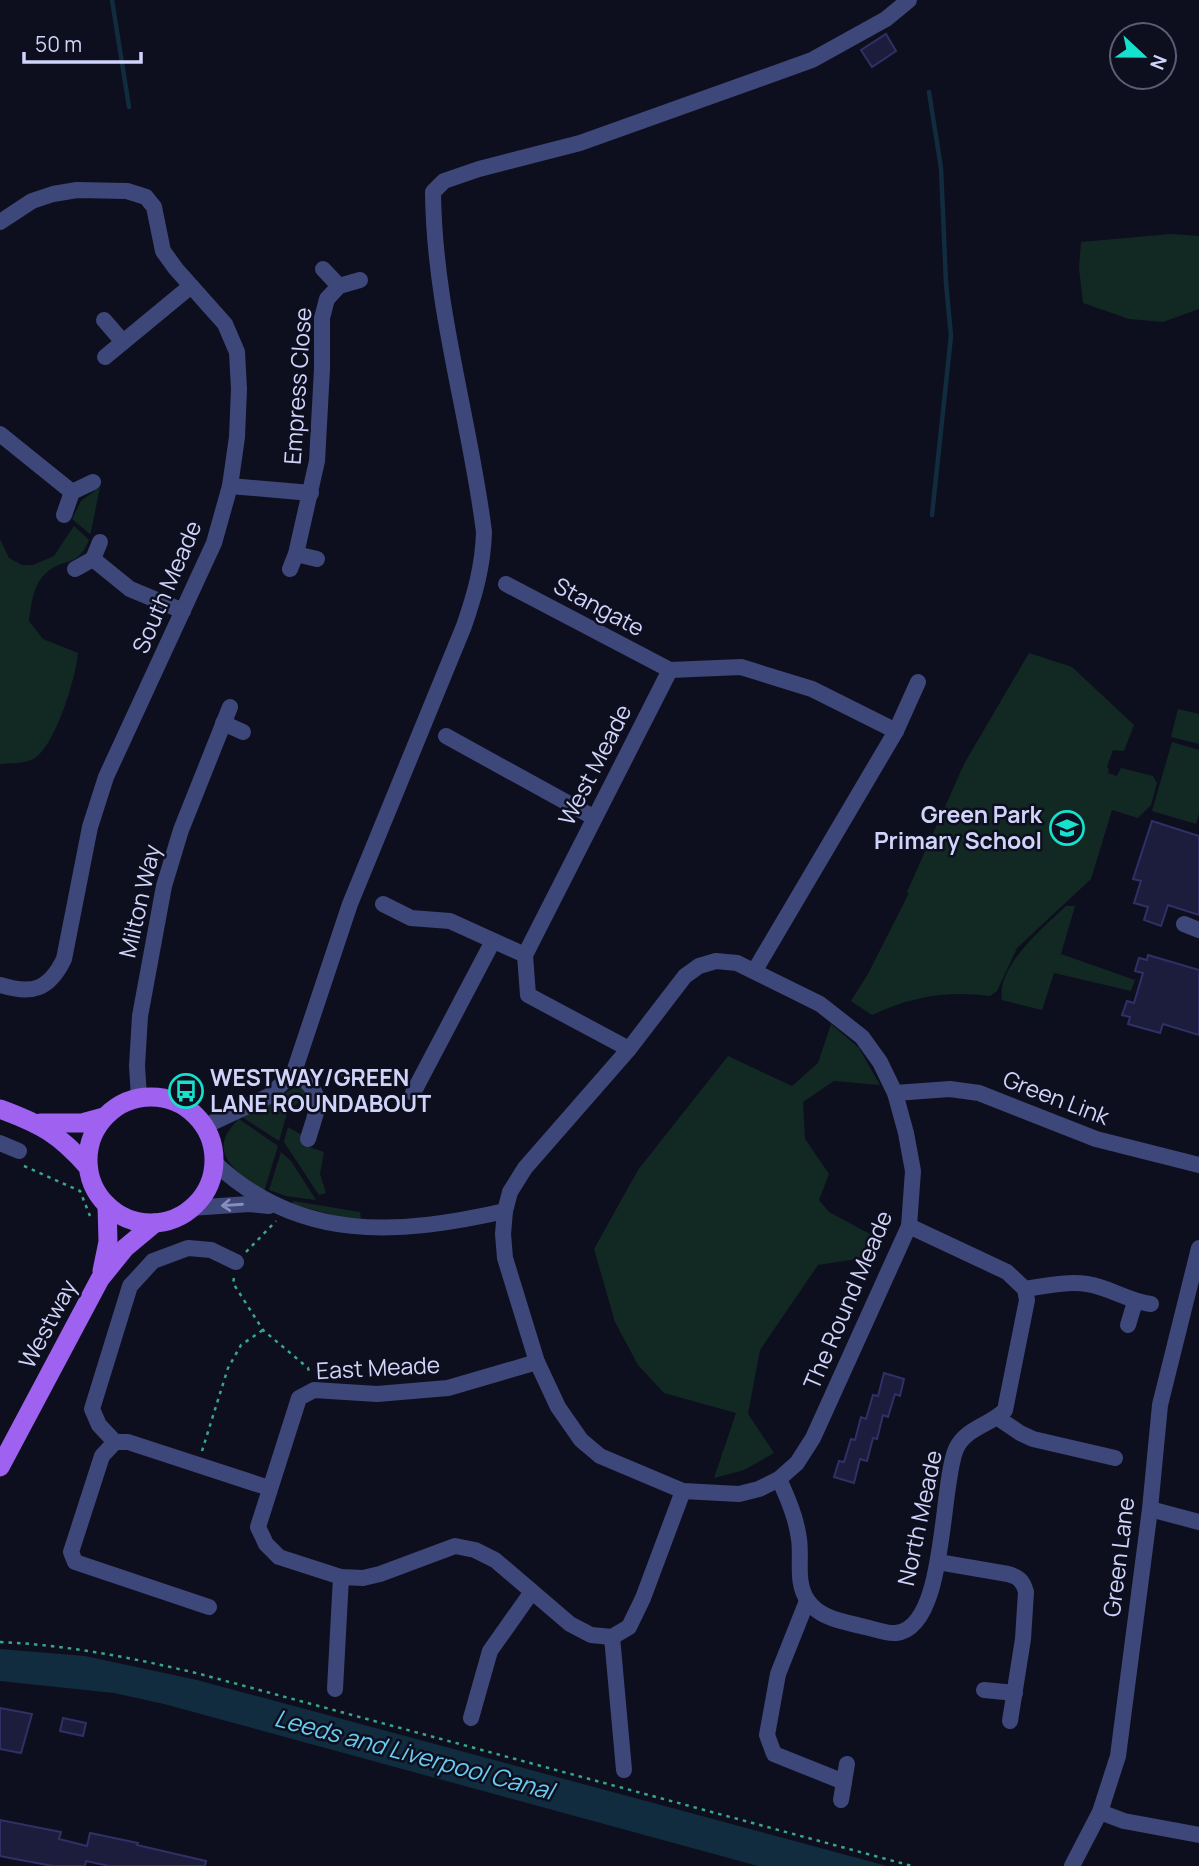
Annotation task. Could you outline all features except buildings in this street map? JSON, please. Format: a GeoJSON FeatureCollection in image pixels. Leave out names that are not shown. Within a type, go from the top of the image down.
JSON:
{"type":"FeatureCollection","features":[{"type":"Feature","properties":{"kind":"main road"},"geometry":{"type":"LineString","coordinates":[[37,1123],[82,1123],[104,1116],[127,1101],[139,1097],[155,1096],[186,1107],[205,1126],[212,1143],[214,1162],[209,1185],[200,1200],[170,1220],[155,1223],[128,1219],[107,1205],[93,1185],[88,1167],[91,1139],[104,1116]]}},
{"type":"Feature","properties":{"kind":"main road"},"geometry":{"type":"LineString","coordinates":[[0,1109],[37,1123],[59,1137],[88,1167]]}},
{"type":"Feature","properties":{"kind":"main road","name":"Westway"},"geometry":{"type":"LineString","coordinates":[[100,1279],[108,1242],[107,1205]]}},
{"type":"Feature","properties":{"kind":"main road","name":"Westway"},"geometry":{"type":"LineString","coordinates":[[0,1467],[100,1279],[125,1248],[155,1223]]}},
{"type":"Feature","properties":{"kind":"street"},"geometry":{"type":"LineString","coordinates":[[205,1126],[269,1097],[295,1072],[350,904],[464,626],[478,585],[484,559],[481,503],[442,303],[433,218],[433,192],[444,181],[580,142],[812,60],[886,19],[909,0]]}},
{"type":"Feature","properties":{"kind":"street","name":"South Meade"},"geometry":{"type":"LineString","coordinates":[[0,222],[32,201],[53,194],[77,190],[127,191],[146,197],[155,206],[163,251],[225,324],[237,352],[239,389],[238,425],[230,486],[214,543],[95,806],[64,959],[56,975],[43,986],[30,990],[0,985]]}},
{"type":"Feature","properties":{"kind":"street","name":"Empress Close"},"geometry":{"type":"LineString","coordinates":[[323,269],[339,286]]}},
{"type":"Feature","properties":{"kind":"street","name":"Empress Close"},"geometry":{"type":"LineString","coordinates":[[290,569],[296,554],[317,461],[322,318],[327,299],[339,286],[359,280]]}},
{"type":"Feature","properties":{"kind":"street"},"geometry":{"type":"LineString","coordinates":[[105,357],[191,286]]}},
{"type":"Feature","properties":{"kind":"street"},"geometry":{"type":"LineString","coordinates":[[104,320],[123,342]]}},
{"type":"Feature","properties":{"kind":"street"},"geometry":{"type":"LineString","coordinates":[[0,434],[72,492]]}},
{"type":"Feature","properties":{"kind":"street"},"geometry":{"type":"LineString","coordinates":[[64,515],[72,492],[93,482]]}},
{"type":"Feature","properties":{"kind":"street","name":"Empress Close"},"geometry":{"type":"LineString","coordinates":[[230,486],[311,493]]}},
{"type":"Feature","properties":{"kind":"street"},"geometry":{"type":"LineString","coordinates":[[75,569],[93,559],[100,542]]}},
{"type":"Feature","properties":{"kind":"street"},"geometry":{"type":"LineString","coordinates":[[296,554],[317,559]]}},
{"type":"Feature","properties":{"kind":"street"},"geometry":{"type":"LineString","coordinates":[[93,559],[130,589],[183,611]]}},
{"type":"Feature","properties":{"kind":"street","name":"Stangate"},"geometry":{"type":"LineString","coordinates":[[506,584],[670,670]]}},
{"type":"Feature","properties":{"kind":"street"},"geometry":{"type":"LineString","coordinates":[[670,670],[741,667],[812,689],[895,731]]}},
{"type":"Feature","properties":{"kind":"street","name":"West Meade"},"geometry":{"type":"LineString","coordinates":[[524,955],[670,670]]}},
{"type":"Feature","properties":{"kind":"street"},"geometry":{"type":"LineString","coordinates":[[755,970],[895,731],[918,682]]}},
{"type":"Feature","properties":{"kind":"street","name":"Milton Way"},"geometry":{"type":"LineString","coordinates":[[139,1097],[136,1066],[141,1016],[164,886],[181,830],[230,707]]}},
{"type":"Feature","properties":{"kind":"street"},"geometry":{"type":"LineString","coordinates":[[223,723],[243,732]]}},
{"type":"Feature","properties":{"kind":"street"},"geometry":{"type":"LineString","coordinates":[[446,736],[593,817]]}},
{"type":"Feature","properties":{"kind":"street"},"geometry":{"type":"LineString","coordinates":[[383,904],[411,918],[450,921],[524,955],[528,995],[629,1049]]}},
{"type":"Feature","properties":{"kind":"street"},"geometry":{"type":"LineString","coordinates":[[413,1093],[494,941]]}},
{"type":"Feature","properties":{"kind":"street","name":"The Round Meade"},"geometry":{"type":"LineString","coordinates":[[716,961],[737,963],[820,1004],[862,1037],[880,1062],[895,1093],[906,1133],[912,1171],[909,1226],[813,1438],[797,1463],[779,1479],[759,1489],[738,1494],[683,1491],[600,1455],[581,1440],[558,1407],[537,1362],[505,1258],[503,1234],[510,1192],[525,1168],[629,1049],[685,976],[699,966],[716,961]]}},
{"type":"Feature","properties":{"kind":"street"},"geometry":{"type":"LineString","coordinates":[[295,1072],[317,1092],[317,1108],[308,1139]]}},
{"type":"Feature","properties":{"kind":"street","name":"Green Link"},"geometry":{"type":"LineString","coordinates":[[895,1093],[950,1089],[979,1093],[1096,1139],[1199,1166]]}},
{"type":"Feature","properties":{"kind":"street"},"geometry":{"type":"LineString","coordinates":[[0,1143],[19,1151]]}},
{"type":"Feature","properties":{"kind":"street"},"geometry":{"type":"LineString","coordinates":[[214,1162],[231,1179],[278,1208]]}},
{"type":"Feature","properties":{"kind":"street"},"geometry":{"type":"LineString","coordinates":[[190,1208],[249,1204],[278,1208],[340,1224],[377,1229],[426,1226],[505,1211]]}},
{"type":"Feature","properties":{"kind":"street"},"geometry":{"type":"LineString","coordinates":[[909,1226],[1007,1272],[1025,1289],[1027,1300],[1008,1400],[1005,1410],[998,1418],[1033,1439],[1115,1458]]}},
{"type":"Feature","properties":{"kind":"street"},"geometry":{"type":"LineString","coordinates":[[236,1262],[211,1250],[188,1248],[153,1262],[130,1286],[92,1409],[99,1425],[115,1442],[128,1442],[269,1488]]}},
{"type":"Feature","properties":{"kind":"street","name":"Green Lane"},"geometry":{"type":"LineString","coordinates":[[1072,1866],[1100,1812],[1118,1756],[1150,1509],[1160,1405],[1191,1315],[1199,1248]]}},
{"type":"Feature","properties":{"kind":"street"},"geometry":{"type":"LineString","coordinates":[[1025,1289],[1057,1284],[1087,1284],[1143,1303],[1128,1325]]}},
{"type":"Feature","properties":{"kind":"street","name":"East Meade"},"geometry":{"type":"LineString","coordinates":[[537,1362],[447,1388],[377,1394],[314,1390],[299,1398],[258,1527],[266,1544],[279,1557],[341,1577],[363,1578],[380,1574],[455,1546],[475,1550],[495,1560],[570,1624],[591,1634],[612,1637]]}},
{"type":"Feature","properties":{"kind":"street","name":"North Meade"},"geometry":{"type":"LineString","coordinates":[[807,1601],[825,1615],[895,1634],[908,1630],[918,1622],[925,1608],[938,1562],[955,1451],[968,1434],[998,1418]]}},
{"type":"Feature","properties":{"kind":"street"},"geometry":{"type":"LineString","coordinates":[[115,1442],[103,1457],[71,1552],[75,1562],[209,1607]]}},
{"type":"Feature","properties":{"kind":"street"},"geometry":{"type":"LineString","coordinates":[[779,1479],[794,1512],[799,1540],[801,1587],[807,1601],[778,1674],[767,1735],[774,1754],[844,1782]]}},
{"type":"Feature","properties":{"kind":"street"},"geometry":{"type":"LineString","coordinates":[[624,1770],[612,1637],[629,1627],[643,1598],[683,1491]]}},
{"type":"Feature","properties":{"kind":"street"},"geometry":{"type":"LineString","coordinates":[[1150,1509],[1199,1522]]}},
{"type":"Feature","properties":{"kind":"street"},"geometry":{"type":"LineString","coordinates":[[938,1562],[1008,1574],[1019,1577],[1024,1585],[1026,1592],[1023,1639],[1010,1721]]}},
{"type":"Feature","properties":{"kind":"street"},"geometry":{"type":"LineString","coordinates":[[335,1689],[341,1577]]}},
{"type":"Feature","properties":{"kind":"street"},"geometry":{"type":"LineString","coordinates":[[471,1718],[490,1651],[531,1592]]}},
{"type":"Feature","properties":{"kind":"street"},"geometry":{"type":"LineString","coordinates":[[984,1690],[1015,1693]]}},
{"type":"Feature","properties":{"kind":"street"},"geometry":{"type":"LineString","coordinates":[[841,1800],[847,1764]]}},
{"type":"Feature","properties":{"kind":"street"},"geometry":{"type":"LineString","coordinates":[[1100,1812],[1124,1821],[1199,1835]]}},
{"type":"Feature","properties":{"kind":"path"},"geometry":{"type":"LineString","coordinates":[[317,1092],[344,1073],[362,1072],[413,1093]]}},
{"type":"Feature","properties":{"kind":"path"},"geometry":{"type":"LineString","coordinates":[[19,1151],[15,1161],[80,1191],[92,1221]]}},
{"type":"Feature","properties":{"kind":"path"},"geometry":{"type":"LineString","coordinates":[[278,1208],[279,1218],[236,1262],[233,1283],[263,1330],[308,1368],[314,1390]]}},
{"type":"Feature","properties":{"kind":"path"},"geometry":{"type":"LineString","coordinates":[[198,1464],[228,1368],[241,1345],[263,1330]]}},
{"type":"Feature","properties":{"kind":"path"},"geometry":{"type":"LineString","coordinates":[[0,1642],[37,1643],[115,1654],[200,1674],[912,1866]]}},
{"type":"Feature","properties":{"kind":"green space"},"geometry":{"type":"Polygon","coordinates":[[[1171,234],[1199,236],[1199,309],[1163,322],[1129,319],[1083,303],[1079,268],[1081,242],[1171,234]]]}},
{"type":"Feature","properties":{"kind":"green space"},"geometry":{"type":"Polygon","coordinates":[[[100,487],[90,534],[72,519],[81,501],[100,487]]]}},
{"type":"Feature","properties":{"kind":"green space"},"geometry":{"type":"Polygon","coordinates":[[[74,526],[89,540],[80,555],[52,568],[38,583],[29,621],[43,639],[78,653],[69,694],[56,727],[41,752],[25,762],[0,764],[0,539],[9,558],[22,565],[33,565],[54,556],[74,526]]]}},
{"type":"Feature","properties":{"kind":"green space"},"geometry":{"type":"Polygon","coordinates":[[[1029,653],[1072,667],[1134,725],[1124,751],[1113,750],[1107,767],[1108,773],[1117,776],[1121,768],[1153,776],[1157,783],[1151,805],[1138,818],[1112,810],[1091,879],[1017,948],[997,991],[990,996],[929,996],[872,1015],[851,1001],[868,974],[909,893],[907,892],[964,764],[1029,653]]]}},
{"type":"Feature","properties":{"kind":"green space"},"geometry":{"type":"Polygon","coordinates":[[[1178,709],[1199,714],[1199,744],[1171,737],[1178,709]]]}},
{"type":"Feature","properties":{"kind":"green space"},"geometry":{"type":"Polygon","coordinates":[[[1172,742],[1199,750],[1199,813],[1196,824],[1152,811],[1172,742]]]}},
{"type":"Feature","properties":{"kind":"green space"},"geometry":{"type":"Polygon","coordinates":[[[1066,906],[1075,906],[1061,954],[1135,980],[1131,991],[1054,973],[1042,1010],[1002,1000],[1006,974],[1014,961],[1034,936],[1066,906]]]}},
{"type":"Feature","properties":{"kind":"green space"},"geometry":{"type":"Polygon","coordinates":[[[831,1024],[859,1048],[880,1085],[834,1081],[803,1102],[805,1139],[829,1174],[819,1200],[829,1212],[883,1241],[876,1256],[818,1265],[760,1350],[748,1414],[774,1453],[744,1470],[714,1478],[736,1413],[664,1393],[638,1365],[615,1322],[594,1249],[638,1170],[728,1056],[792,1086],[818,1063],[831,1024]]]}},
{"type":"Feature","properties":{"kind":"green space"},"geometry":{"type":"Polygon","coordinates":[[[301,1087],[310,1095],[288,1110],[279,1141],[242,1117],[294,1088],[301,1087]]]}},
{"type":"Feature","properties":{"kind":"green space"},"geometry":{"type":"Polygon","coordinates":[[[239,1119],[278,1146],[264,1192],[235,1169],[224,1152],[224,1142],[229,1131],[239,1119]]]}},
{"type":"Feature","properties":{"kind":"green space"},"geometry":{"type":"Polygon","coordinates":[[[288,1127],[302,1135],[303,1145],[324,1152],[320,1174],[326,1193],[319,1195],[284,1142],[288,1127]]]}},
{"type":"Feature","properties":{"kind":"green space"},"geometry":{"type":"Polygon","coordinates":[[[281,1152],[291,1161],[316,1200],[286,1196],[269,1190],[281,1152]]]}},
{"type":"Feature","properties":{"kind":"green space"},"geometry":{"type":"Polygon","coordinates":[[[293,1201],[360,1212],[361,1219],[344,1218],[292,1204],[293,1201]]]}},
{"type":"Feature","properties":{"kind":"water","name":"Leeds and Liverpool Canal"},"geometry":{"type":"Polygon","coordinates":[[[0,1649],[85,1656],[197,1680],[887,1866],[758,1866],[164,1704],[114,1693],[0,1681],[0,1649]]]}},
{"type":"Feature","properties":{"kind":"waterway"},"geometry":{"type":"LineString","coordinates":[[112,0],[129,107]]}},
{"type":"Feature","properties":{"kind":"waterway"},"geometry":{"type":"LineString","coordinates":[[929,92],[941,168],[951,336],[932,515]]}},
{"type":"Feature","properties":{"kind":"place","name":"Green Park Primary School"},"geometry":{"type":"Point","coordinates":[1067,828]}},
{"type":"Feature","properties":{"kind":"place","name":"WESTWAY/GREEN LANE ROUNDABOUT"},"geometry":{"type":"Point","coordinates":[186,1091]}}]}
